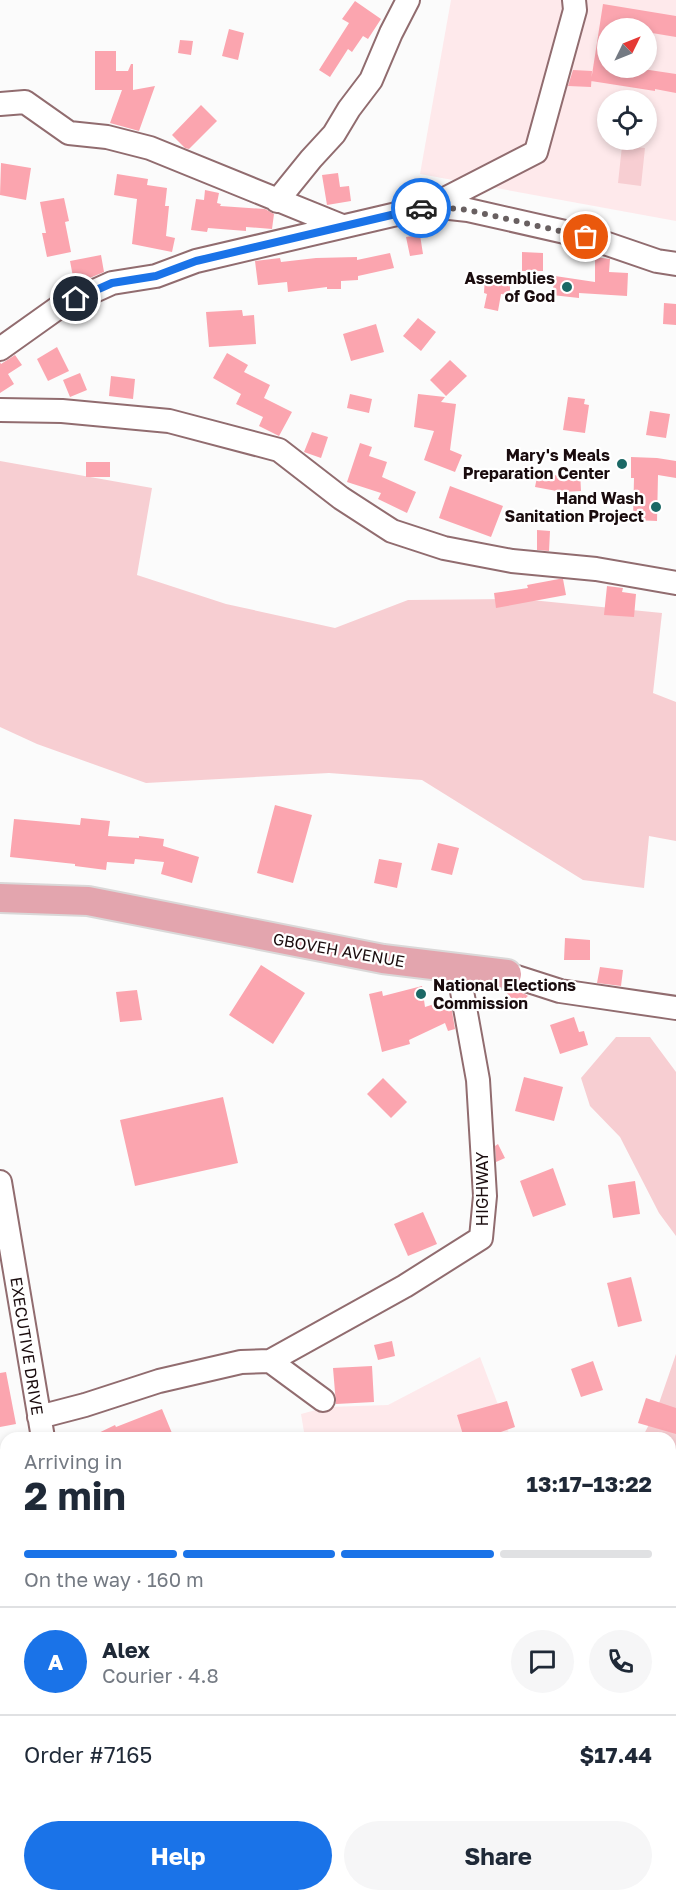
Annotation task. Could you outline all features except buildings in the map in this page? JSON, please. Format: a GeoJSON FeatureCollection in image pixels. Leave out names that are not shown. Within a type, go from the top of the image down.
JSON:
{"type":"FeatureCollection","features":[{"type":"Feature","properties":{"kind":"main road","name":"GBOVEH AVENUE"},"geometry":{"type":"LineString","coordinates":[[0,898],[88,901],[383,960],[507,974]]}},
{"type":"Feature","properties":{"kind":"street"},"geometry":{"type":"LineString","coordinates":[[277,201],[334,134],[371,80],[408,0]]}},
{"type":"Feature","properties":{"kind":"street"},"geometry":{"type":"LineString","coordinates":[[0,349],[58,307],[112,283],[156,276],[196,261],[431,206],[536,152],[575,10],[574,0]]}},
{"type":"Feature","properties":{"kind":"street"},"geometry":{"type":"LineString","coordinates":[[0,104],[25,102],[69,133],[107,137],[150,148],[342,226]]}},
{"type":"Feature","properties":{"kind":"street"},"geometry":{"type":"LineString","coordinates":[[431,206],[468,210],[586,237],[657,261],[676,264]]}},
{"type":"Feature","properties":{"kind":"street"},"geometry":{"type":"LineString","coordinates":[[0,410],[62,411],[169,421],[279,450],[341,498],[402,535],[444,548],[512,561],[596,569],[676,583]]}},
{"type":"Feature","properties":{"kind":"street","name":"HIGHWAY"},"geometry":{"type":"LineString","coordinates":[[41,1428],[85,1405],[159,1381],[241,1362],[270,1361],[405,1286],[481,1238],[485,1196],[478,1080],[458,969]]}},
{"type":"Feature","properties":{"kind":"street","name":"GBOVEH AVENUE"},"geometry":{"type":"LineString","coordinates":[[507,974],[560,991],[676,1008]]}},
{"type":"Feature","properties":{"kind":"street","name":"EXECUTIVE DRIVE"},"geometry":{"type":"LineString","coordinates":[[1,1191],[41,1428]]}},
{"type":"Feature","properties":{"kind":"street"},"geometry":{"type":"LineString","coordinates":[[270,1361],[323,1400]]}},
{"type":"Feature","properties":{"kind":"shaded area"},"geometry":{"type":"Polygon","coordinates":[[[451,0],[676,0],[676,221],[420,174],[451,0]]]}},
{"type":"Feature","properties":{"kind":"shaded area"},"geometry":{"type":"Polygon","coordinates":[[[622,150],[645,150],[641,186],[618,183],[622,150]]]}},
{"type":"Feature","properties":{"kind":"shaded area"},"geometry":{"type":"Polygon","coordinates":[[[0,461],[152,488],[137,575],[226,604],[335,628],[408,600],[521,599],[662,613],[653,693],[676,702],[676,841],[649,836],[644,888],[583,880],[422,780],[329,773],[146,783],[37,744],[0,727],[0,461]]]}},
{"type":"Feature","properties":{"kind":"shaded area"},"geometry":{"type":"Polygon","coordinates":[[[616,1037],[650,1037],[676,1072],[676,1236],[659,1213],[620,1137],[590,1106],[581,1078],[616,1037]]]}},
{"type":"Feature","properties":{"kind":"shaded area"},"geometry":{"type":"Polygon","coordinates":[[[676,1354],[676,1432],[645,1432],[657,1409],[676,1354]]]}},
{"type":"Feature","properties":{"kind":"shaded area"},"geometry":{"type":"Polygon","coordinates":[[[480,1357],[509,1432],[304,1432],[301,1414],[327,1407],[388,1405],[480,1357]]]}},
{"type":"Feature","properties":{"kind":"way so far"},"geometry":{"type":"LineString","coordinates":[[421,208],[431,206],[468,210],[586,237]]}},
{"type":"Feature","properties":{"kind":"place","name":"Assemblies of God"},"geometry":{"type":"Point","coordinates":[567,287]}},
{"type":"Feature","properties":{"kind":"place","name":"Mary's Meals Preparation Center"},"geometry":{"type":"Point","coordinates":[622,464]}},
{"type":"Feature","properties":{"kind":"place","name":"Hand Wash Sanitation Project"},"geometry":{"type":"Point","coordinates":[656,507]}},
{"type":"Feature","properties":{"kind":"place","name":"National Elections Commission"},"geometry":{"type":"Point","coordinates":[421,994]}},
{"type":"Feature","properties":{"kind":"route"},"geometry":{"type":"LineString","coordinates":[[76,299],[112,283],[156,276],[196,261],[421,208]]}}]}
